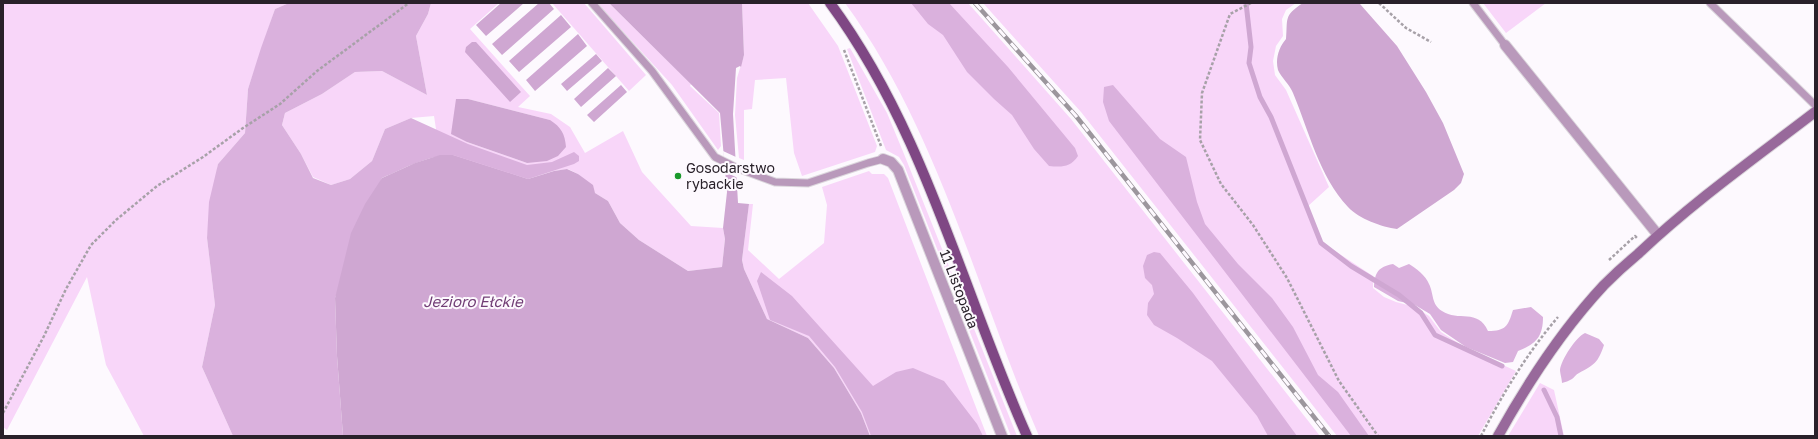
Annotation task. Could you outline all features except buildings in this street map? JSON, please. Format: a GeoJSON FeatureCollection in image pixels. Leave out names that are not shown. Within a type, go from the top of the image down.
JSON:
{"type":"FeatureCollection","features":[{"type":"Feature","properties":{"kind":"main road"},"geometry":{"type":"LineString","coordinates":[[830,3],[875,71],[906,131],[1027,436]]}},
{"type":"Feature","properties":{"kind":"main road"},"geometry":{"type":"LineString","coordinates":[[1498,436],[1529,383],[1569,327],[1605,285],[1658,235],[1707,194],[1815,112]]}},
{"type":"Feature","properties":{"kind":"street"},"geometry":{"type":"LineString","coordinates":[[1505,45],[1658,235]]}},
{"type":"Feature","properties":{"kind":"street","name":"11 Listopada"},"geometry":{"type":"LineString","coordinates":[[883,159],[891,162],[898,170],[1002,436]]}},
{"type":"Feature","properties":{"kind":"lane"},"geometry":{"type":"LineString","coordinates":[[592,3],[652,71],[715,157],[737,168],[775,182],[808,183],[868,162],[883,159]]}},
{"type":"Feature","properties":{"kind":"lane"},"geometry":{"type":"LineString","coordinates":[[1473,3],[1505,45]]}},
{"type":"Feature","properties":{"kind":"lane"},"geometry":{"type":"LineString","coordinates":[[1710,3],[1815,105]]}},
{"type":"Feature","properties":{"kind":"path"},"geometry":{"type":"LineString","coordinates":[[3,413],[44,336],[66,289],[96,240],[116,220],[157,186],[203,157],[243,128],[280,104],[318,71],[409,3]]}},
{"type":"Feature","properties":{"kind":"path"},"geometry":{"type":"LineString","coordinates":[[1251,3],[1230,14],[1202,92],[1200,140],[1221,184],[1253,225],[1287,278],[1339,381],[1378,436]]}},
{"type":"Feature","properties":{"kind":"path"},"geometry":{"type":"LineString","coordinates":[[1379,3],[1406,28],[1431,42]]}},
{"type":"Feature","properties":{"kind":"path"},"geometry":{"type":"LineString","coordinates":[[844,48],[882,150],[883,159]]}},
{"type":"Feature","properties":{"kind":"shaded area"},"geometry":{"type":"Polygon","coordinates":[[[3,3],[289,3],[275,9],[248,89],[245,133],[218,164],[207,238],[215,305],[202,367],[233,436],[144,436],[106,365],[87,277],[7,430],[3,427],[3,3]]]}},
{"type":"Feature","properties":{"kind":"shaded area"},"geometry":{"type":"Polygon","coordinates":[[[289,3],[431,3],[428,14],[416,36],[427,95],[382,71],[355,72],[322,94],[285,113],[282,125],[301,154],[313,178],[331,185],[350,179],[372,161],[385,129],[411,118],[468,144],[527,165],[552,162],[574,152],[579,156],[579,161],[528,179],[453,155],[435,157],[382,178],[335,298],[337,356],[343,436],[233,436],[202,367],[215,305],[207,238],[209,202],[218,164],[245,133],[248,89],[275,9],[289,3]]]}},
{"type":"Feature","properties":{"kind":"shaded area"},"geometry":{"type":"Polygon","coordinates":[[[431,3],[499,3],[470,29],[530,96],[518,107],[551,114],[570,127],[585,153],[623,131],[642,172],[691,226],[723,228],[725,239],[722,267],[688,271],[639,240],[620,223],[608,201],[595,193],[578,174],[568,169],[554,171],[528,179],[440,155],[434,116],[411,118],[385,129],[372,161],[350,179],[331,185],[313,177],[301,154],[282,125],[285,113],[322,94],[355,72],[382,71],[427,95],[416,36],[428,14],[431,3]],[[468,99],[463,100],[467,142],[527,163],[550,120],[468,99]]]}},
{"type":"Feature","properties":{"kind":"shaded area"},"geometry":{"type":"Polygon","coordinates":[[[552,3],[584,3],[646,75],[629,91],[552,3]]]}},
{"type":"Feature","properties":{"kind":"shaded area"},"geometry":{"type":"Polygon","coordinates":[[[597,3],[609,3],[691,84],[690,86],[719,113],[721,146],[718,150],[672,85],[597,3]]]}},
{"type":"Feature","properties":{"kind":"shaded area"},"geometry":{"type":"Polygon","coordinates":[[[742,3],[808,3],[838,46],[877,146],[875,152],[802,176],[794,153],[786,78],[755,80],[752,109],[744,110],[744,160],[739,158],[735,115],[737,78],[744,55],[742,3]]]}},
{"type":"Feature","properties":{"kind":"shaded area"},"geometry":{"type":"Polygon","coordinates":[[[845,3],[968,3],[1071,119],[1320,436],[1039,436],[954,213],[931,158],[906,104],[877,52],[845,3]]]}},
{"type":"Feature","properties":{"kind":"shaded area"},"geometry":{"type":"Polygon","coordinates":[[[911,3],[949,3],[1008,67],[1075,148],[1078,156],[1075,160],[1065,166],[1049,166],[1034,149],[1012,115],[967,72],[943,35],[928,24],[911,3]]]}},
{"type":"Feature","properties":{"kind":"shaded area"},"geometry":{"type":"Polygon","coordinates":[[[983,3],[1296,3],[1286,10],[1282,19],[1283,36],[1276,46],[1273,61],[1275,75],[1286,90],[1329,187],[1307,207],[1323,243],[1373,276],[1373,288],[1384,297],[1415,307],[1429,316],[1441,332],[1466,348],[1516,371],[1478,436],[1337,436],[1081,112],[983,3]]]}},
{"type":"Feature","properties":{"kind":"shaded area"},"geometry":{"type":"Polygon","coordinates":[[[1483,3],[1546,3],[1506,33],[1483,3]]]}},
{"type":"Feature","properties":{"kind":"shaded area"},"geometry":{"type":"Polygon","coordinates":[[[850,48],[887,113],[1017,436],[1011,436],[904,165],[899,157],[886,150],[847,49],[850,48]]]}},
{"type":"Feature","properties":{"kind":"shaded area"},"geometry":{"type":"Polygon","coordinates":[[[1113,85],[1160,139],[1186,157],[1197,202],[1205,224],[1238,264],[1272,298],[1293,327],[1318,375],[1338,392],[1369,436],[1351,436],[1109,121],[1103,102],[1104,87],[1113,85]]]}},
{"type":"Feature","properties":{"kind":"shaded area"},"geometry":{"type":"Polygon","coordinates":[[[869,171],[872,174],[884,174],[888,178],[987,436],[870,436],[861,413],[834,368],[808,338],[767,319],[744,269],[742,260],[749,204],[753,204],[748,250],[779,279],[824,243],[827,205],[822,187],[869,171]]]}},
{"type":"Feature","properties":{"kind":"shaded area"},"geometry":{"type":"Polygon","coordinates":[[[1154,252],[1160,253],[1193,293],[1297,436],[1268,436],[1257,416],[1212,361],[1154,325],[1147,315],[1148,303],[1154,294],[1152,285],[1145,278],[1143,266],[1147,255],[1154,252]]]}},
{"type":"Feature","properties":{"kind":"shaded area"},"geometry":{"type":"Polygon","coordinates":[[[1393,264],[1399,268],[1409,264],[1420,272],[1426,278],[1431,288],[1434,302],[1442,311],[1455,316],[1473,317],[1484,324],[1488,331],[1503,329],[1508,324],[1513,310],[1531,307],[1543,317],[1540,335],[1530,346],[1518,351],[1513,362],[1505,363],[1466,347],[1441,330],[1430,314],[1415,305],[1398,301],[1374,287],[1376,274],[1378,271],[1393,264]]]}},
{"type":"Feature","properties":{"kind":"shaded area"},"geometry":{"type":"Polygon","coordinates":[[[761,272],[792,296],[873,386],[896,372],[913,368],[944,381],[977,424],[983,436],[871,436],[862,412],[835,367],[809,336],[770,320],[757,281],[761,272]]]}},
{"type":"Feature","properties":{"kind":"shaded area"},"geometry":{"type":"Polygon","coordinates":[[[1585,333],[1599,339],[1604,345],[1600,356],[1595,363],[1588,368],[1571,380],[1562,383],[1560,370],[1563,361],[1573,344],[1581,335],[1585,333]]]}},
{"type":"Feature","properties":{"kind":"shaded area"},"geometry":{"type":"Polygon","coordinates":[[[1540,383],[1554,390],[1564,436],[1508,436],[1540,383]]]}},
{"type":"Feature","properties":{"kind":"water"},"geometry":{"type":"Polygon","coordinates":[[[501,3],[524,3],[486,36],[476,25],[501,3]]]}},
{"type":"Feature","properties":{"kind":"water"},"geometry":{"type":"Polygon","coordinates":[[[539,3],[549,3],[554,9],[502,55],[492,44],[539,3]]]}},
{"type":"Feature","properties":{"kind":"water","name":"Jezioro Ełckie"},"geometry":{"type":"Polygon","coordinates":[[[609,3],[742,3],[744,55],[741,67],[736,68],[733,114],[738,203],[749,204],[742,260],[744,269],[767,319],[808,338],[834,368],[861,413],[870,436],[343,436],[337,356],[335,298],[351,233],[365,204],[382,178],[415,163],[440,155],[453,155],[528,179],[554,171],[567,169],[578,174],[593,185],[595,193],[608,201],[620,223],[639,240],[688,271],[722,267],[725,239],[723,228],[727,192],[720,113],[609,3]]]}},
{"type":"Feature","properties":{"kind":"water"},"geometry":{"type":"Polygon","coordinates":[[[1303,3],[1360,4],[1397,46],[1426,92],[1443,123],[1464,174],[1461,183],[1454,190],[1397,229],[1364,219],[1348,207],[1338,195],[1322,167],[1292,90],[1278,70],[1277,57],[1281,46],[1286,39],[1289,15],[1303,3]]]}},
{"type":"Feature","properties":{"kind":"water"},"geometry":{"type":"Polygon","coordinates":[[[561,15],[571,27],[519,72],[509,61],[561,15]]]}},
{"type":"Feature","properties":{"kind":"water"},"geometry":{"type":"Polygon","coordinates":[[[578,34],[587,46],[535,91],[526,80],[578,34]]]}},
{"type":"Feature","properties":{"kind":"water"},"geometry":{"type":"Polygon","coordinates":[[[472,42],[476,42],[521,92],[510,102],[465,52],[466,47],[472,42]]]}},
{"type":"Feature","properties":{"kind":"water"},"geometry":{"type":"Polygon","coordinates":[[[596,54],[602,61],[567,91],[561,84],[596,54]]]}},
{"type":"Feature","properties":{"kind":"water"},"geometry":{"type":"Polygon","coordinates":[[[608,68],[616,76],[581,107],[574,99],[608,68]]]}},
{"type":"Feature","properties":{"kind":"water"},"geometry":{"type":"Polygon","coordinates":[[[621,85],[627,92],[594,122],[587,115],[621,85]]]}},
{"type":"Feature","properties":{"kind":"water"},"geometry":{"type":"Polygon","coordinates":[[[456,99],[468,99],[550,120],[562,131],[565,138],[566,147],[558,156],[547,161],[527,163],[467,142],[451,134],[456,99]]]}},
{"type":"Feature","properties":{"kind":"pier"},"geometry":{"type":"Polygon","coordinates":[[[723,151],[736,157],[738,178],[725,172],[723,151]]]}},
{"type":"Feature","properties":{"kind":"waterway"},"geometry":{"type":"LineString","coordinates":[[1246,3],[1251,47],[1249,63],[1260,97],[1271,117],[1321,243],[1351,266],[1399,295],[1421,313],[1435,335],[1502,366]]}},
{"type":"Feature","properties":{"kind":"waterway"},"geometry":{"type":"LineString","coordinates":[[1544,390],[1557,417],[1561,436]]}},
{"type":"Feature","properties":{"kind":"railway"},"geometry":{"type":"LineString","coordinates":[[975,3],[1076,116],[1329,436]]}},
{"type":"Feature","properties":{"kind":"place","name":"Gosodarstwo rybackie"},"geometry":{"type":"Point","coordinates":[678,176]}}]}
